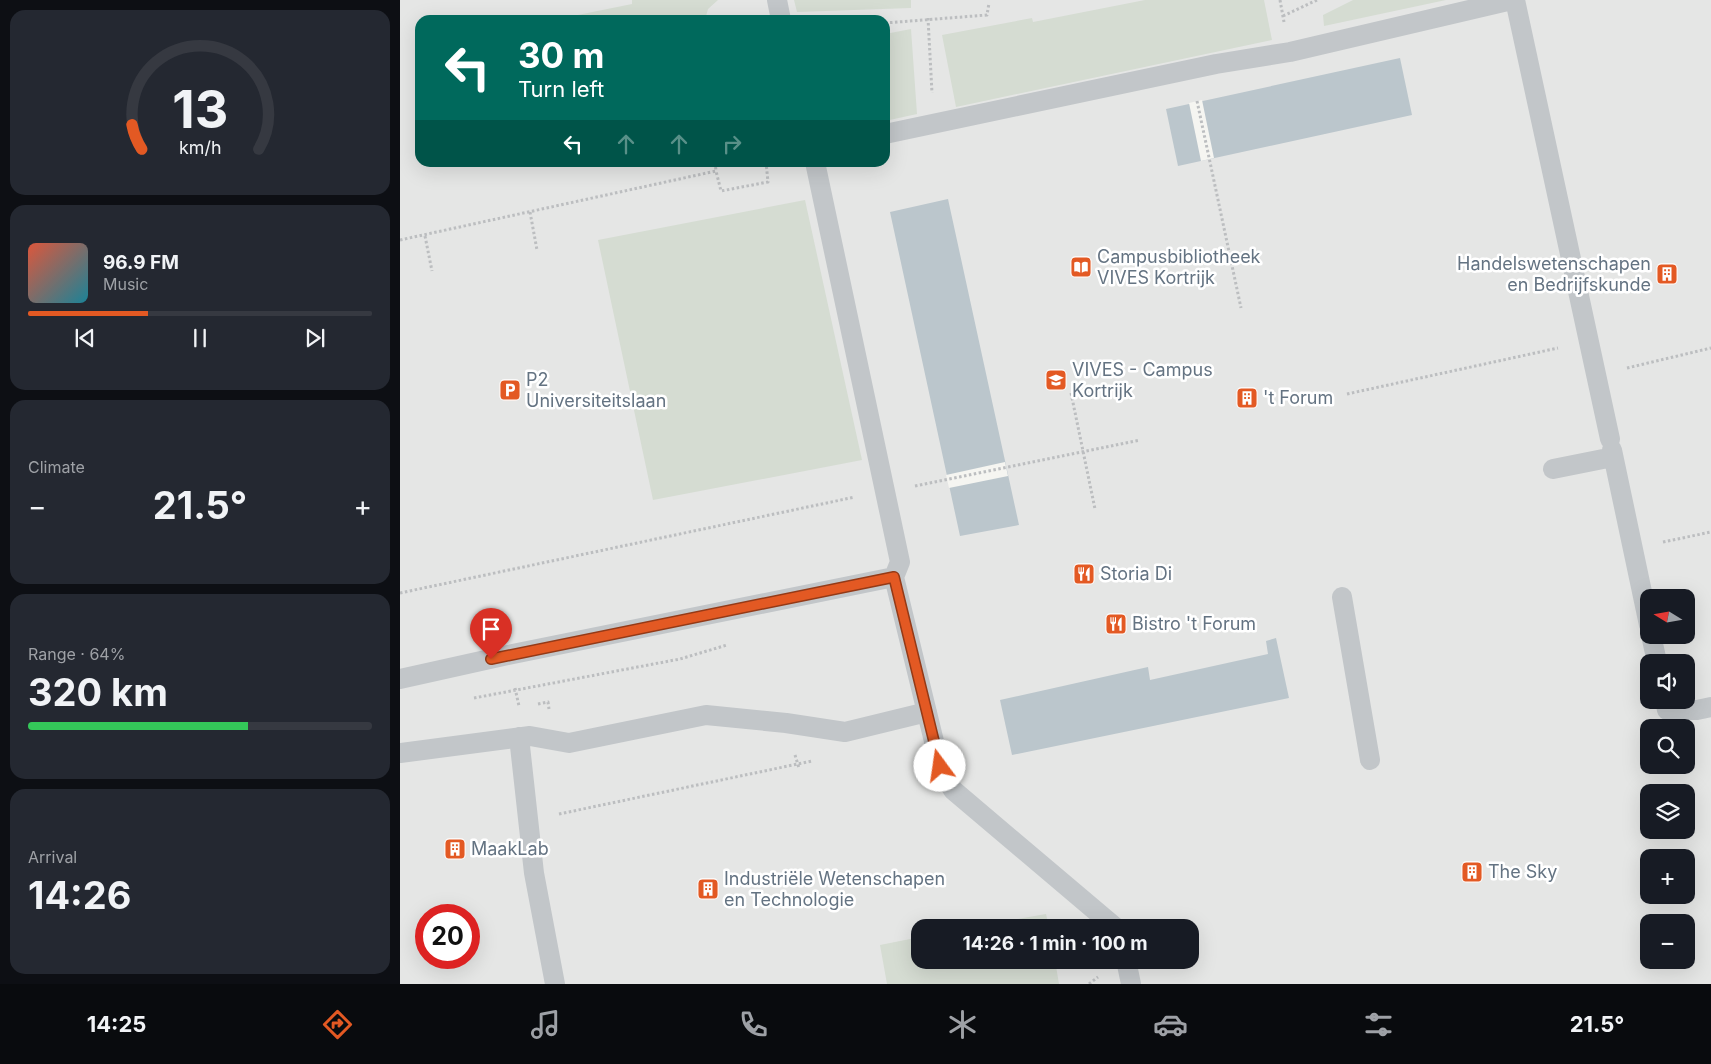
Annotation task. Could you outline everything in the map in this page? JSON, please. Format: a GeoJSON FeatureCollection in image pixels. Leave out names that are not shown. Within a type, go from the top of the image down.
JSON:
{"type":"FeatureCollection","features":[{"type":"Feature","properties":{"kind":"lane"},"geometry":{"type":"LineString","coordinates":[[777,0],[781,15]]}},
{"type":"Feature","properties":{"kind":"lane"},"geometry":{"type":"LineString","coordinates":[[890,133],[1216,64],[1290,52],[1513,0],[1590,341],[1641,589]]}},
{"type":"Feature","properties":{"kind":"lane"},"geometry":{"type":"LineString","coordinates":[[816,167],[900,562],[894,577],[940,766],[953,790],[1105,919]]}},
{"type":"Feature","properties":{"kind":"lane"},"geometry":{"type":"LineString","coordinates":[[1554,468],[1612,448]]}},
{"type":"Feature","properties":{"kind":"lane"},"geometry":{"type":"LineString","coordinates":[[400,680],[618,633],[894,577]]}},
{"type":"Feature","properties":{"kind":"lane"},"geometry":{"type":"LineString","coordinates":[[1342,597],[1370,760]]}},
{"type":"Feature","properties":{"kind":"lane"},"geometry":{"type":"LineString","coordinates":[[1667,709],[1697,710],[1711,707]]}},
{"type":"Feature","properties":{"kind":"lane"},"geometry":{"type":"LineString","coordinates":[[400,753],[530,736],[570,743],[706,715],[844,732],[927,712]]}},
{"type":"Feature","properties":{"kind":"lane"},"geometry":{"type":"LineString","coordinates":[[519,737],[534,873],[555,984]]}},
{"type":"Feature","properties":{"kind":"lane"},"geometry":{"type":"LineString","coordinates":[[1128,969],[1131,984]]}},
{"type":"Feature","properties":{"kind":"path"},"geometry":{"type":"LineString","coordinates":[[1283,16],[1317,0]]}},
{"type":"Feature","properties":{"kind":"path"},"geometry":{"type":"LineString","coordinates":[[890,22],[928,18],[987,15],[989,4]]}},
{"type":"Feature","properties":{"kind":"path"},"geometry":{"type":"LineString","coordinates":[[928,18],[934,123]]}},
{"type":"Feature","properties":{"kind":"path"},"geometry":{"type":"LineString","coordinates":[[1197,102],[1242,308]]}},
{"type":"Feature","properties":{"kind":"path"},"geometry":{"type":"LineString","coordinates":[[716,167],[721,191],[768,182],[766,167]]}},
{"type":"Feature","properties":{"kind":"path"},"geometry":{"type":"LineString","coordinates":[[400,240],[716,172]]}},
{"type":"Feature","properties":{"kind":"path"},"geometry":{"type":"LineString","coordinates":[[530,212],[537,250]]}},
{"type":"Feature","properties":{"kind":"path"},"geometry":{"type":"LineString","coordinates":[[425,236],[432,271]]}},
{"type":"Feature","properties":{"kind":"path"},"geometry":{"type":"LineString","coordinates":[[1347,394],[1590,341]]}},
{"type":"Feature","properties":{"kind":"path"},"geometry":{"type":"LineString","coordinates":[[1597,375],[1711,348]]}},
{"type":"Feature","properties":{"kind":"path"},"geometry":{"type":"LineString","coordinates":[[1071,392],[1095,509]]}},
{"type":"Feature","properties":{"kind":"path"},"geometry":{"type":"LineString","coordinates":[[947,481],[1140,440]]}},
{"type":"Feature","properties":{"kind":"path"},"geometry":{"type":"LineString","coordinates":[[400,593],[886,491]]}},
{"type":"Feature","properties":{"kind":"path"},"geometry":{"type":"LineString","coordinates":[[1633,549],[1711,532]]}},
{"type":"Feature","properties":{"kind":"path"},"geometry":{"type":"LineString","coordinates":[[554,815],[816,760]]}},
{"type":"Feature","properties":{"kind":"shaded area","name":"VIVES - Campus Kortrijk"},"geometry":{"type":"Polygon","coordinates":[[[400,0],[1711,0],[1711,984],[400,984],[400,0]]]}},
{"type":"Feature","properties":{"kind":"shaded area"},"geometry":{"type":"Polygon","coordinates":[[[632,0],[718,0],[708,9],[706,15],[578,15],[632,4],[632,0]]]}},
{"type":"Feature","properties":{"kind":"shaded area"},"geometry":{"type":"Polygon","coordinates":[[[794,0],[911,0],[911,8],[797,12],[794,0]]]}},
{"type":"Feature","properties":{"kind":"shaded area"},"geometry":{"type":"Polygon","coordinates":[[[1145,0],[1264,0],[1272,40],[956,107],[942,35],[1032,18],[1033,22],[1145,0]]]}},
{"type":"Feature","properties":{"kind":"shaded area"},"geometry":{"type":"Polygon","coordinates":[[[1353,0],[1446,0],[1324,26],[1323,15],[1353,0]]]}},
{"type":"Feature","properties":{"kind":"shaded area"},"geometry":{"type":"Polygon","coordinates":[[[911,29],[917,114],[890,120],[890,33],[911,29]]]}},
{"type":"Feature","properties":{"kind":"shaded area"},"geometry":{"type":"Polygon","coordinates":[[[1400,58],[1412,115],[1178,166],[1166,109],[1400,58]]]}},
{"type":"Feature","properties":{"kind":"shaded area"},"geometry":{"type":"Polygon","coordinates":[[[948,199],[1019,525],[960,536],[890,212],[948,199]]]}},
{"type":"Feature","properties":{"kind":"shaded area"},"geometry":{"type":"Polygon","coordinates":[[[805,200],[862,460],[653,500],[598,240],[805,200]]]}},
{"type":"Feature","properties":{"kind":"shaded area"},"geometry":{"type":"Polygon","coordinates":[[[1276,638],[1289,698],[1012,755],[1000,700],[1148,667],[1150,680],[1268,654],[1266,641],[1276,638]]]}},
{"type":"Feature","properties":{"kind":"shaded area"},"geometry":{"type":"Polygon","coordinates":[[[1046,914],[1047,919],[1017,919],[1046,914]]]}},
{"type":"Feature","properties":{"kind":"shaded area"},"geometry":{"type":"Polygon","coordinates":[[[911,939],[911,969],[1056,969],[1059,984],[887,984],[880,945],[911,939]]]}},
{"type":"Feature","properties":{"kind":"pier"},"geometry":{"type":"Polygon","coordinates":[[[1202,100],[1214,158],[1201,161],[1189,103],[1202,100]]]}},
{"type":"Feature","properties":{"kind":"pier"},"geometry":{"type":"Polygon","coordinates":[[[1005,462],[1008,476],[949,488],[946,475],[1005,462]]]}},
{"type":"Feature","properties":{"kind":"place","name":"Campusbibliotheek VIVES Kortrijk"},"geometry":{"type":"Point","coordinates":[1081,267]}},
{"type":"Feature","properties":{"kind":"place","name":"Handelswetenschapen en Bedrijfskunde"},"geometry":{"type":"Point","coordinates":[1667,274]}},
{"type":"Feature","properties":{"kind":"place","name":"VIVES - Campus Kortrijk"},"geometry":{"type":"Point","coordinates":[1056,380]}},
{"type":"Feature","properties":{"kind":"place","name":"P2 Universiteitslaan"},"geometry":{"type":"Point","coordinates":[510,390]}},
{"type":"Feature","properties":{"kind":"place","name":"'t Forum"},"geometry":{"type":"Point","coordinates":[1247,398]}},
{"type":"Feature","properties":{"kind":"place","name":"Storia Di"},"geometry":{"type":"Point","coordinates":[1084,574]}},
{"type":"Feature","properties":{"kind":"place","name":"Bistro 't Forum"},"geometry":{"type":"Point","coordinates":[1116,624]}},
{"type":"Feature","properties":{"kind":"place","name":"MaakLab"},"geometry":{"type":"Point","coordinates":[455,849]}},
{"type":"Feature","properties":{"kind":"place","name":"The Sky"},"geometry":{"type":"Point","coordinates":[1472,872]}},
{"type":"Feature","properties":{"kind":"place","name":"Industriële Wetenschapen en Technologie"},"geometry":{"type":"Point","coordinates":[708,889]}},
{"type":"Feature","properties":{"kind":"route"},"geometry":{"type":"LineString","coordinates":[[491,659],[894,577],[940,766]]}}]}
